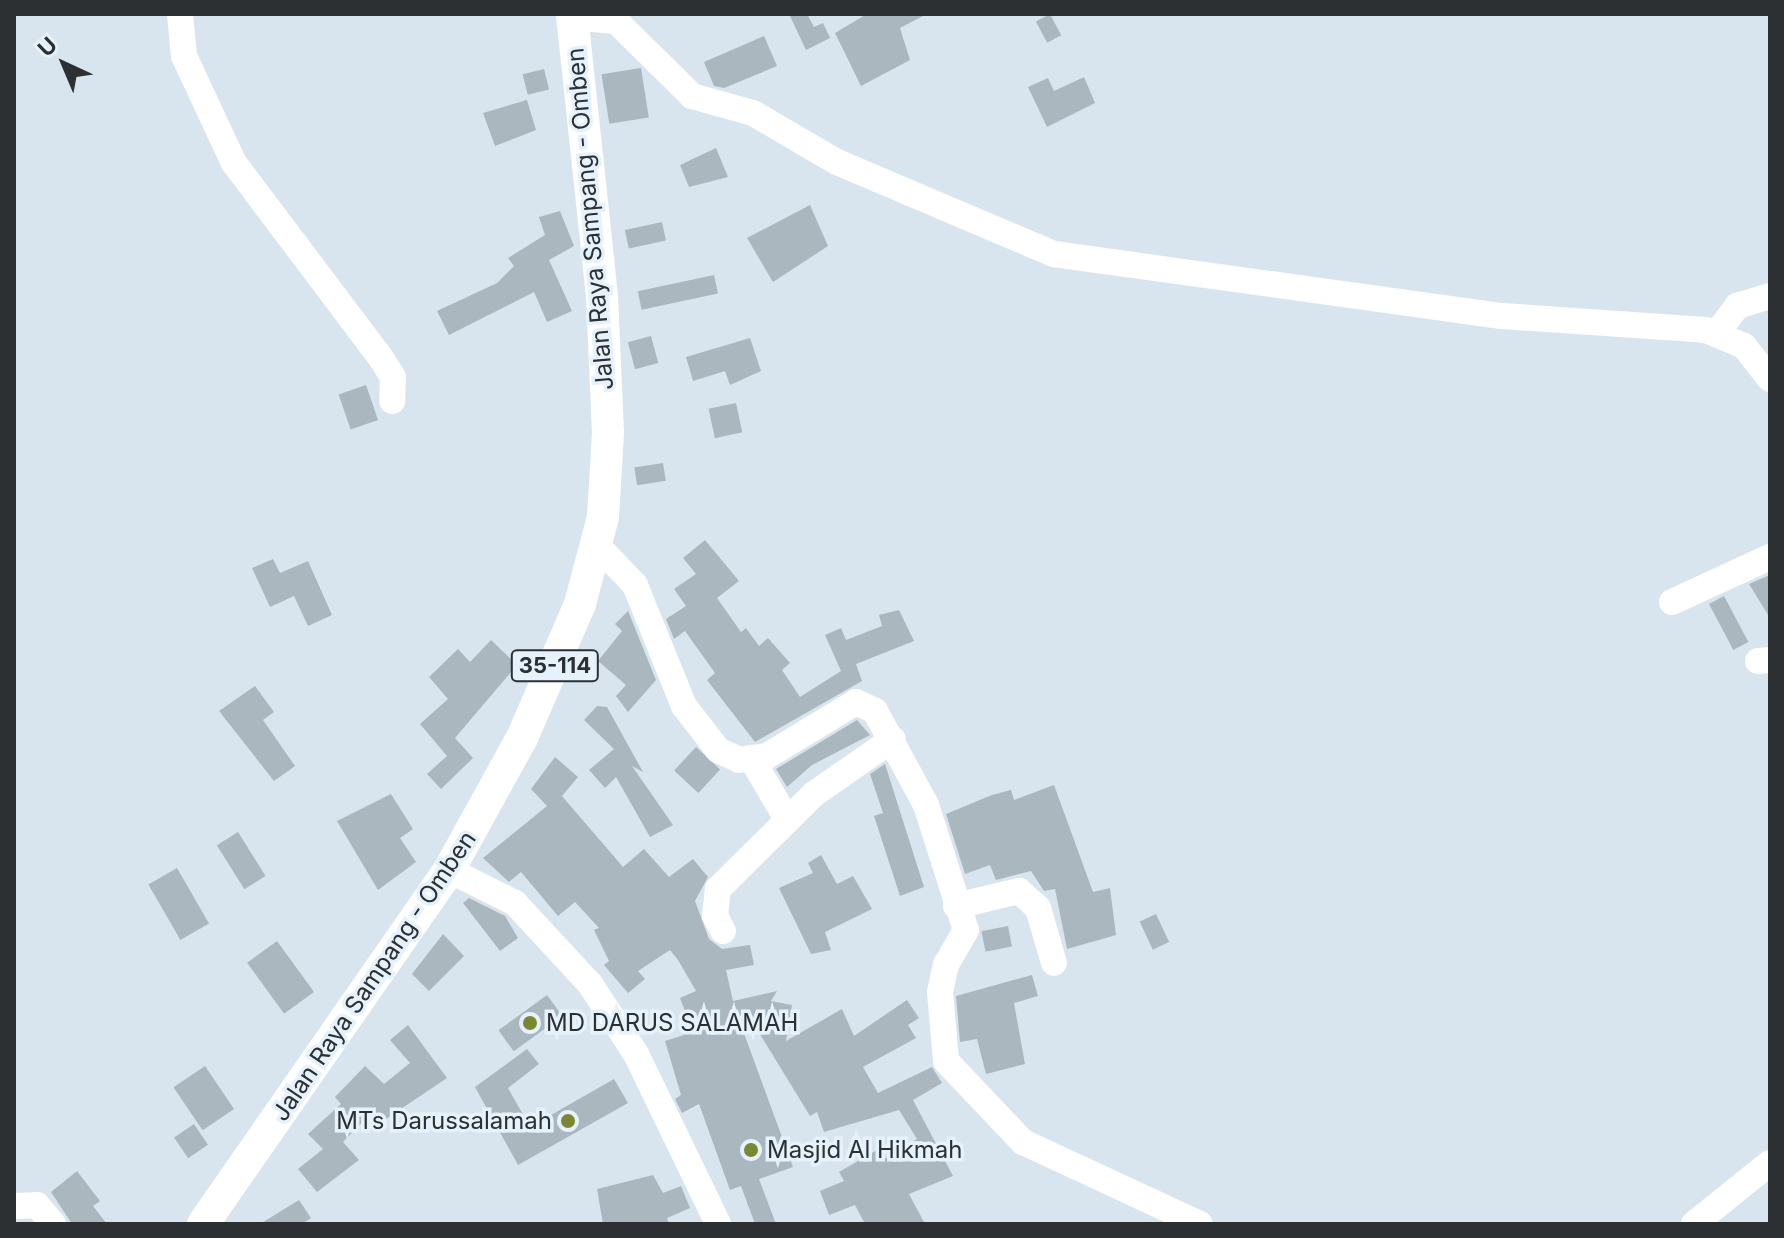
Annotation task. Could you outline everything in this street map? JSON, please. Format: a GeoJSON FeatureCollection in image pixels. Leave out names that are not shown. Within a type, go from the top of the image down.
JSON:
{"type":"FeatureCollection","features":[{"type":"Feature","properties":{"kind":"main road","name":"Jalan Raya Sampang - Omben"},"geometry":{"type":"LineString","coordinates":[[203,1224],[449,870],[546,689],[597,545],[607,475],[602,296],[572,16]]}},
{"type":"Feature","properties":{"kind":"street"},"geometry":{"type":"LineString","coordinates":[[180,14],[184,56],[234,163],[381,358],[393,377],[392,401]]}},
{"type":"Feature","properties":{"kind":"street"},"geometry":{"type":"LineString","coordinates":[[572,16],[616,21],[692,96],[753,113],[837,162],[1054,254],[1502,316],[1717,333],[1744,346],[1770,379]]}},
{"type":"Feature","properties":{"kind":"street"},"geometry":{"type":"LineString","coordinates":[[1717,333],[1737,306],[1770,296]]}},
{"type":"Feature","properties":{"kind":"street"},"geometry":{"type":"LineString","coordinates":[[597,545],[635,585],[699,730],[718,750],[751,758],[856,702],[875,711],[893,739],[926,805],[966,930],[946,964],[940,992],[946,1061],[962,1086],[1023,1142],[1200,1224]]}},
{"type":"Feature","properties":{"kind":"street"},"geometry":{"type":"LineString","coordinates":[[1672,602],[1770,557]]}},
{"type":"Feature","properties":{"kind":"street"},"geometry":{"type":"LineString","coordinates":[[723,931],[715,916],[718,889],[787,819],[893,739]]}},
{"type":"Feature","properties":{"kind":"street"},"geometry":{"type":"LineString","coordinates":[[751,758],[787,819]]}},
{"type":"Feature","properties":{"kind":"street"},"geometry":{"type":"LineString","coordinates":[[449,870],[515,903],[590,984],[636,1054],[718,1224]]}},
{"type":"Feature","properties":{"kind":"street"},"geometry":{"type":"LineString","coordinates":[[956,906],[1019,891],[1038,908],[1054,963]]}},
{"type":"Feature","properties":{"kind":"street"},"geometry":{"type":"LineString","coordinates":[[1694,1224],[1770,1163]]}},
{"type":"Feature","properties":{"kind":"street"},"geometry":{"type":"LineString","coordinates":[[14,1206],[37,1205],[53,1224]]}},
{"type":"Feature","properties":{"kind":"building"},"geometry":{"type":"Polygon","coordinates":[[[789,14],[807,14],[814,27],[823,23],[830,38],[806,50],[789,14]]]}},
{"type":"Feature","properties":{"kind":"building"},"geometry":{"type":"Polygon","coordinates":[[[867,14],[927,14],[900,28],[910,60],[861,86],[835,33],[867,14]]]}},
{"type":"Feature","properties":{"kind":"building"},"geometry":{"type":"Polygon","coordinates":[[[1050,14],[1061,35],[1047,43],[1036,22],[1050,14]]]}},
{"type":"Feature","properties":{"kind":"building"},"geometry":{"type":"Polygon","coordinates":[[[764,36],[777,66],[724,88],[714,86],[704,62],[764,36]]]}},
{"type":"Feature","properties":{"kind":"building"},"geometry":{"type":"Polygon","coordinates":[[[641,68],[649,117],[609,124],[601,74],[641,68]]]}},
{"type":"Feature","properties":{"kind":"building"},"geometry":{"type":"Polygon","coordinates":[[[544,69],[549,89],[528,95],[523,74],[544,69]]]}},
{"type":"Feature","properties":{"kind":"building"},"geometry":{"type":"Polygon","coordinates":[[[1084,77],[1095,103],[1047,127],[1028,87],[1048,78],[1054,91],[1084,77]]]}},
{"type":"Feature","properties":{"kind":"building"},"geometry":{"type":"Polygon","coordinates":[[[527,100],[536,130],[495,146],[483,113],[527,100]]]}},
{"type":"Feature","properties":{"kind":"building"},"geometry":{"type":"Polygon","coordinates":[[[716,148],[728,177],[689,187],[680,165],[716,148]]]}},
{"type":"Feature","properties":{"kind":"building"},"geometry":{"type":"Polygon","coordinates":[[[810,205],[828,246],[773,282],[747,238],[810,205]]]}},
{"type":"Feature","properties":{"kind":"building"},"geometry":{"type":"Polygon","coordinates":[[[560,211],[574,246],[549,260],[572,311],[547,322],[534,292],[449,335],[437,311],[497,283],[514,266],[508,258],[545,235],[539,217],[560,211]]]}},
{"type":"Feature","properties":{"kind":"building"},"geometry":{"type":"Polygon","coordinates":[[[662,222],[666,241],[629,248],[625,230],[662,222]]]}},
{"type":"Feature","properties":{"kind":"building"},"geometry":{"type":"Polygon","coordinates":[[[714,275],[718,294],[642,310],[638,291],[714,275]]]}},
{"type":"Feature","properties":{"kind":"building"},"geometry":{"type":"Polygon","coordinates":[[[651,336],[658,363],[635,369],[628,342],[651,336]]]}},
{"type":"Feature","properties":{"kind":"building"},"geometry":{"type":"Polygon","coordinates":[[[750,338],[761,371],[730,385],[725,371],[693,381],[686,357],[750,338]]]}},
{"type":"Feature","properties":{"kind":"building"},"geometry":{"type":"Polygon","coordinates":[[[366,385],[378,420],[351,429],[339,394],[366,385]]]}},
{"type":"Feature","properties":{"kind":"building"},"geometry":{"type":"Polygon","coordinates":[[[736,403],[742,432],[715,438],[709,409],[736,403]]]}},
{"type":"Feature","properties":{"kind":"building"},"geometry":{"type":"Polygon","coordinates":[[[663,463],[666,481],[637,485],[634,468],[663,463]]]}},
{"type":"Feature","properties":{"kind":"building"},"geometry":{"type":"Polygon","coordinates":[[[705,540],[739,581],[717,598],[741,632],[746,628],[759,646],[768,638],[790,663],[782,670],[800,697],[841,671],[825,635],[841,628],[846,640],[882,626],[879,615],[899,610],[914,641],[856,664],[862,681],[755,742],[707,680],[715,673],[685,631],[674,639],[666,619],[686,606],[674,589],[696,574],[683,558],[705,540]]]}},
{"type":"Feature","properties":{"kind":"building"},"geometry":{"type":"Polygon","coordinates":[[[273,559],[280,573],[308,561],[332,615],[308,626],[294,596],[270,607],[252,568],[273,559]]]}},
{"type":"Feature","properties":{"kind":"building"},"geometry":{"type":"Polygon","coordinates":[[[1770,575],[1770,618],[1749,584],[1770,575]]]}},
{"type":"Feature","properties":{"kind":"building"},"geometry":{"type":"Polygon","coordinates":[[[1724,596],[1748,642],[1733,650],[1709,604],[1724,596]]]}},
{"type":"Feature","properties":{"kind":"building"},"geometry":{"type":"Polygon","coordinates":[[[628,611],[656,680],[628,712],[616,696],[626,685],[598,661],[622,631],[615,624],[628,611]]]}},
{"type":"Feature","properties":{"kind":"building"},"geometry":{"type":"Polygon","coordinates":[[[491,640],[517,665],[455,738],[473,758],[441,789],[427,774],[447,756],[420,724],[448,699],[429,677],[458,649],[470,662],[491,640]]]}},
{"type":"Feature","properties":{"kind":"building"},"geometry":{"type":"Polygon","coordinates":[[[255,686],[274,712],[263,720],[295,766],[274,781],[219,711],[255,686]]]}},
{"type":"Feature","properties":{"kind":"building"},"geometry":{"type":"Polygon","coordinates":[[[597,706],[607,707],[643,772],[632,766],[673,825],[650,837],[616,777],[605,788],[589,770],[614,749],[584,720],[597,706]]]}},
{"type":"Feature","properties":{"kind":"building"},"geometry":{"type":"Polygon","coordinates":[[[857,720],[870,735],[812,765],[787,787],[776,769],[857,720]]]}},
{"type":"Feature","properties":{"kind":"building"},"geometry":{"type":"Polygon","coordinates":[[[696,747],[720,770],[698,793],[674,770],[696,747]]]}},
{"type":"Feature","properties":{"kind":"building"},"geometry":{"type":"Polygon","coordinates":[[[555,757],[578,777],[562,796],[623,867],[644,849],[669,877],[693,859],[708,877],[695,901],[709,939],[722,949],[750,945],[754,965],[726,970],[733,1001],[777,991],[771,1001],[792,1005],[786,1041],[842,1009],[854,1036],[907,1000],[919,1018],[908,1025],[916,1038],[863,1067],[878,1093],[932,1067],[942,1083],[913,1100],[953,1176],[909,1194],[925,1224],[865,1224],[855,1205],[829,1215],[820,1191],[844,1181],[839,1172],[877,1150],[881,1161],[917,1139],[899,1110],[824,1132],[817,1112],[810,1116],[747,1013],[738,1017],[793,1167],[759,1179],[776,1224],[755,1224],[741,1186],[730,1190],[699,1104],[682,1113],[675,1099],[681,1095],[665,1041],[693,1032],[680,998],[696,991],[678,960],[670,950],[638,971],[645,979],[628,993],[604,965],[609,961],[594,930],[599,928],[575,902],[558,916],[521,872],[509,882],[483,858],[547,806],[531,789],[555,757]]]}},
{"type":"Feature","properties":{"kind":"building"},"geometry":{"type":"Polygon","coordinates":[[[885,764],[924,887],[900,896],[874,816],[883,813],[870,774],[885,764]]]}},
{"type":"Feature","properties":{"kind":"building"},"geometry":{"type":"Polygon","coordinates":[[[1054,785],[1093,892],[1110,888],[1116,935],[1067,949],[1055,889],[1044,891],[1031,871],[996,880],[990,865],[965,874],[946,814],[992,795],[1011,790],[1014,800],[1054,785]]]}},
{"type":"Feature","properties":{"kind":"building"},"geometry":{"type":"Polygon","coordinates":[[[391,794],[413,829],[400,838],[416,862],[378,890],[337,821],[391,794]]]}},
{"type":"Feature","properties":{"kind":"building"},"geometry":{"type":"Polygon","coordinates":[[[238,832],[266,876],[244,889],[217,845],[238,832]]]}},
{"type":"Feature","properties":{"kind":"building"},"geometry":{"type":"Polygon","coordinates":[[[821,855],[837,884],[853,876],[872,909],[825,932],[831,950],[811,954],[779,888],[813,873],[808,863],[821,855]]]}},
{"type":"Feature","properties":{"kind":"building"},"geometry":{"type":"Polygon","coordinates":[[[177,868],[209,923],[180,940],[148,885],[177,868]]]}},
{"type":"Feature","properties":{"kind":"building"},"geometry":{"type":"Polygon","coordinates":[[[469,898],[505,916],[518,938],[500,951],[463,903],[469,898]]]}},
{"type":"Feature","properties":{"kind":"building"},"geometry":{"type":"Polygon","coordinates":[[[1156,914],[1169,942],[1153,950],[1140,922],[1156,914]]]}},
{"type":"Feature","properties":{"kind":"building"},"geometry":{"type":"Polygon","coordinates":[[[1008,926],[1012,947],[986,952],[981,931],[1008,926]]]}},
{"type":"Feature","properties":{"kind":"building"},"geometry":{"type":"Polygon","coordinates":[[[443,934],[464,956],[429,991],[412,974],[443,934]]]}},
{"type":"Feature","properties":{"kind":"building"},"geometry":{"type":"Polygon","coordinates":[[[277,941],[314,992],[284,1014],[247,963],[277,941]]]}},
{"type":"Feature","properties":{"kind":"building"},"geometry":{"type":"Polygon","coordinates":[[[1032,975],[1038,996],[1014,1003],[1025,1064],[986,1074],[977,1039],[960,1042],[956,996],[1032,975]]]}},
{"type":"Feature","properties":{"kind":"building","name":"MD DARUS SALAMAH"},"geometry":{"type":"Polygon","coordinates":[[[547,995],[562,1016],[514,1051],[498,1030],[547,995]]]}},
{"type":"Feature","properties":{"kind":"building"},"geometry":{"type":"Polygon","coordinates":[[[408,1025],[447,1078],[383,1121],[374,1110],[343,1142],[359,1160],[317,1192],[298,1169],[323,1149],[308,1134],[341,1104],[335,1097],[365,1066],[384,1084],[410,1063],[390,1040],[408,1025]]]}},
{"type":"Feature","properties":{"kind":"building","name":"MTs Darussalamah"},"geometry":{"type":"Polygon","coordinates":[[[527,1049],[539,1064],[508,1088],[530,1127],[614,1079],[628,1103],[518,1165],[475,1087],[527,1049]]]}},
{"type":"Feature","properties":{"kind":"building"},"geometry":{"type":"Polygon","coordinates":[[[205,1066],[234,1109],[203,1130],[173,1087],[205,1066]]]}},
{"type":"Feature","properties":{"kind":"building"},"geometry":{"type":"Polygon","coordinates":[[[194,1124],[208,1145],[188,1158],[174,1137],[194,1124]]]}},
{"type":"Feature","properties":{"kind":"building"},"geometry":{"type":"Polygon","coordinates":[[[77,1171],[100,1201],[93,1206],[107,1224],[72,1224],[51,1192],[77,1171]]]}},
{"type":"Feature","properties":{"kind":"building"},"geometry":{"type":"Polygon","coordinates":[[[653,1175],[663,1193],[681,1186],[690,1208],[667,1218],[669,1224],[603,1224],[597,1189],[653,1175]]]}},
{"type":"Feature","properties":{"kind":"building"},"geometry":{"type":"Polygon","coordinates":[[[299,1200],[311,1218],[302,1224],[260,1224],[299,1200]]]}},
{"type":"Feature","properties":{"kind":"place","name":"MD DARUS SALAMAH"},"geometry":{"type":"Point","coordinates":[530,1023]}},
{"type":"Feature","properties":{"kind":"place","name":"MTs Darussalamah"},"geometry":{"type":"Point","coordinates":[568,1121]}},
{"type":"Feature","properties":{"kind":"place","name":"Masjid Al Hikmah"},"geometry":{"type":"Point","coordinates":[751,1150]}}]}
